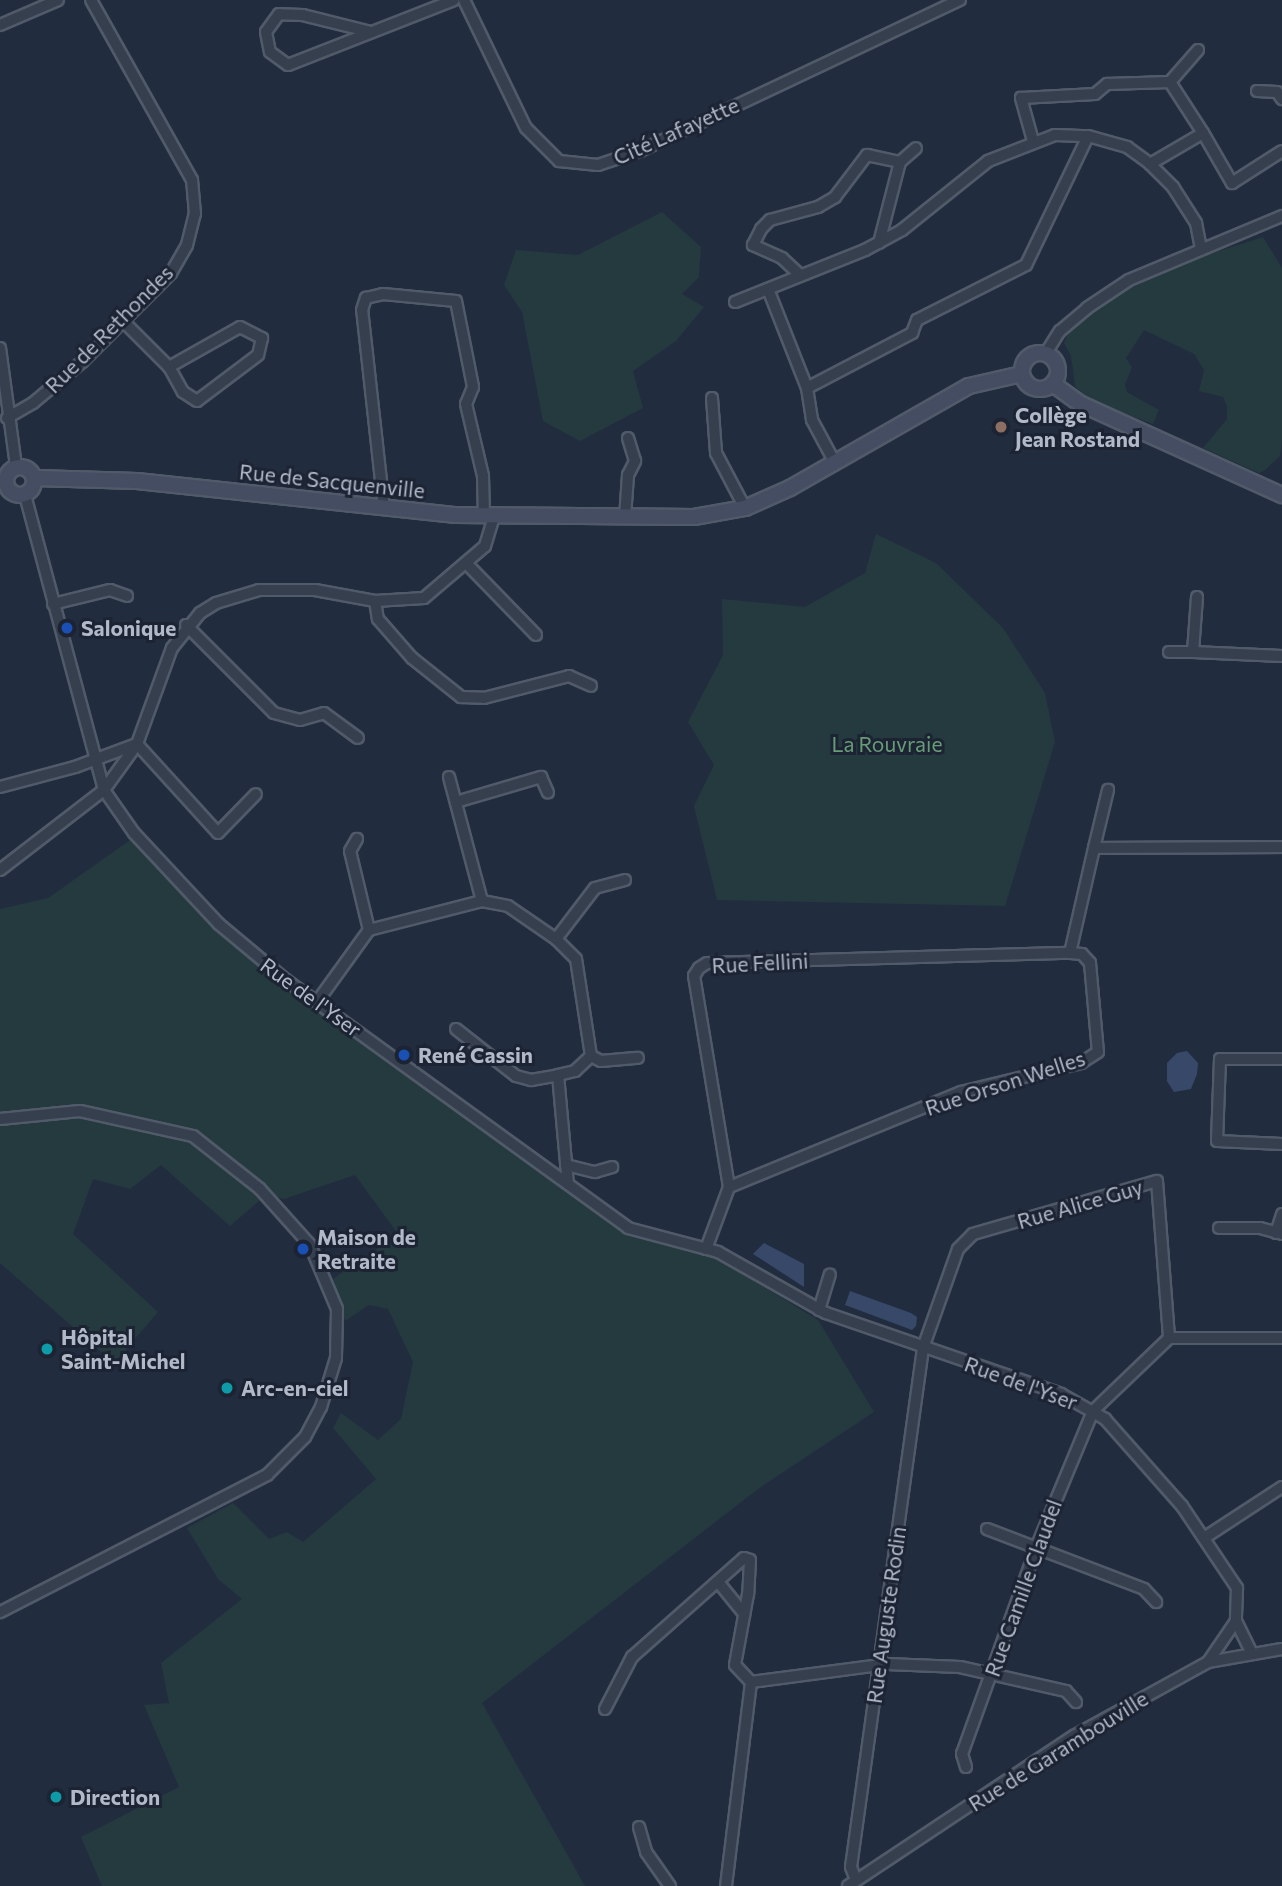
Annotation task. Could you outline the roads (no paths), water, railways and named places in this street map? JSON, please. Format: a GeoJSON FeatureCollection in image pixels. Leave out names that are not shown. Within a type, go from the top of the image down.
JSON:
{"type":"FeatureCollection","features":[{"type":"Feature","properties":{"kind":"street","name":"Rue de Rethondes"},"geometry":{"type":"LineString","coordinates":[[7,418],[43,395],[171,273],[187,245],[195,214],[192,180],[91,0]]}},
{"type":"Feature","properties":{"kind":"street"},"geometry":{"type":"LineString","coordinates":[[371,32],[303,15],[279,14],[266,32],[270,52],[288,65],[454,0]]}},
{"type":"Feature","properties":{"kind":"street","name":"Cité Lafayette"},"geometry":{"type":"LineString","coordinates":[[464,0],[526,128],[559,161],[598,165],[648,147],[960,0]]}},
{"type":"Feature","properties":{"kind":"street"},"geometry":{"type":"LineString","coordinates":[[0,24],[53,1]]}},
{"type":"Feature","properties":{"kind":"street"},"geometry":{"type":"LineString","coordinates":[[1033,141],[1020,97],[1095,94],[1107,84],[1170,82],[1198,50]]}},
{"type":"Feature","properties":{"kind":"street"},"geometry":{"type":"LineString","coordinates":[[1170,82],[1232,183],[1282,151]]}},
{"type":"Feature","properties":{"kind":"street"},"geometry":{"type":"LineString","coordinates":[[1257,91],[1277,92],[1282,99]]}},
{"type":"Feature","properties":{"kind":"street"},"geometry":{"type":"LineString","coordinates":[[1150,164],[1203,133]]}},
{"type":"Feature","properties":{"kind":"street"},"geometry":{"type":"LineString","coordinates":[[807,388],[912,333],[917,320],[1026,265],[1088,136]]}},
{"type":"Feature","properties":{"kind":"street"},"geometry":{"type":"LineString","coordinates":[[735,302],[879,243],[902,230],[988,161],[1033,141],[1088,136],[1126,148],[1150,164],[1173,187],[1196,222],[1201,248]]}},
{"type":"Feature","properties":{"kind":"street"},"geometry":{"type":"LineString","coordinates":[[879,243],[900,162],[916,148]]}},
{"type":"Feature","properties":{"kind":"street"},"geometry":{"type":"LineString","coordinates":[[742,253],[753,245],[770,220],[818,207],[835,197],[867,155],[900,162]]}},
{"type":"Feature","properties":{"kind":"street"},"geometry":{"type":"LineString","coordinates":[[1282,216],[1129,280],[1087,308],[1060,331],[1046,353],[1029,356],[1022,374],[1037,388],[1053,384],[1081,404],[1282,495]]}},
{"type":"Feature","properties":{"kind":"street"},"geometry":{"type":"LineString","coordinates":[[753,245],[782,258],[800,275]]}},
{"type":"Feature","properties":{"kind":"street"},"geometry":{"type":"LineString","coordinates":[[768,289],[807,388],[812,420],[834,461]]}},
{"type":"Feature","properties":{"kind":"street"},"geometry":{"type":"LineString","coordinates":[[0,870],[104,790],[137,744],[172,648],[186,625],[216,603],[259,590],[315,590],[375,601],[424,598],[485,546],[489,517],[483,476],[466,404],[473,387],[456,301],[383,294],[366,298],[362,310],[384,508]]}},
{"type":"Feature","properties":{"kind":"street"},"geometry":{"type":"LineString","coordinates":[[123,321],[169,367],[183,392],[197,401],[258,355],[262,338],[240,327],[169,367]]}},
{"type":"Feature","properties":{"kind":"street"},"geometry":{"type":"LineString","coordinates":[[0,348],[7,418],[16,467]]}},
{"type":"Feature","properties":{"kind":"street"},"geometry":{"type":"LineString","coordinates":[[1046,353],[1058,367],[1053,384]]}},
{"type":"Feature","properties":{"kind":"street","name":"Rue de Sacquenville"},"geometry":{"type":"LineString","coordinates":[[35,478],[137,481],[489,517],[694,517],[745,508],[790,488],[969,386],[1022,374]]}},
{"type":"Feature","properties":{"kind":"street"},"geometry":{"type":"LineString","coordinates":[[712,398],[716,453],[745,508]]}},
{"type":"Feature","properties":{"kind":"street"},"geometry":{"type":"LineString","coordinates":[[625,518],[628,475],[635,461],[628,438]]}},
{"type":"Feature","properties":{"kind":"street"},"geometry":{"type":"LineString","coordinates":[[16,467],[27,468],[35,478],[25,495],[11,493],[3,486],[7,475],[16,467]]}},
{"type":"Feature","properties":{"kind":"street","name":"Rue de l'Yser"},"geometry":{"type":"LineString","coordinates":[[25,495],[94,761],[104,790],[134,833],[219,924],[317,1002],[628,1228],[706,1249],[819,1310],[1061,1394],[1093,1411],[1138,1453],[1204,1538],[1237,1587],[1236,1621],[1251,1652]]}},
{"type":"Feature","properties":{"kind":"street"},"geometry":{"type":"LineString","coordinates":[[467,564],[536,635]]}},
{"type":"Feature","properties":{"kind":"street"},"geometry":{"type":"LineString","coordinates":[[53,604],[110,590],[127,596]]}},
{"type":"Feature","properties":{"kind":"street"},"geometry":{"type":"LineString","coordinates":[[1193,652],[1197,597]]}},
{"type":"Feature","properties":{"kind":"street"},"geometry":{"type":"LineString","coordinates":[[375,601],[378,619],[412,658],[461,697],[485,698],[569,676],[592,686]]}},
{"type":"Feature","properties":{"kind":"street"},"geometry":{"type":"LineString","coordinates":[[186,625],[274,713],[300,720],[324,713],[358,738]]}},
{"type":"Feature","properties":{"kind":"street"},"geometry":{"type":"LineString","coordinates":[[1170,652],[1282,656]]}},
{"type":"Feature","properties":{"kind":"street"},"geometry":{"type":"LineString","coordinates":[[0,787],[94,761],[137,744]]}},
{"type":"Feature","properties":{"kind":"street"},"geometry":{"type":"LineString","coordinates":[[137,744],[218,833],[256,794]]}},
{"type":"Feature","properties":{"kind":"street"},"geometry":{"type":"LineString","coordinates":[[449,776],[482,901]]}},
{"type":"Feature","properties":{"kind":"street"},"geometry":{"type":"LineString","coordinates":[[456,802],[541,777],[548,793]]}},
{"type":"Feature","properties":{"kind":"street"},"geometry":{"type":"LineString","coordinates":[[1070,953],[1108,790]]}},
{"type":"Feature","properties":{"kind":"street"},"geometry":{"type":"LineString","coordinates":[[357,839],[350,851],[369,930]]}},
{"type":"Feature","properties":{"kind":"street"},"geometry":{"type":"LineString","coordinates":[[1094,848],[1282,847]]}},
{"type":"Feature","properties":{"kind":"street"},"geometry":{"type":"LineString","coordinates":[[556,939],[596,888],[625,880]]}},
{"type":"Feature","properties":{"kind":"street"},"geometry":{"type":"LineString","coordinates":[[317,1002],[369,930],[482,901],[508,906],[556,939],[576,959],[591,1056]]}},
{"type":"Feature","properties":{"kind":"street","name":"Rue Orson Welles"},"geometry":{"type":"LineString","coordinates":[[729,1187],[961,1093],[1081,1063],[1098,1052],[1090,963],[1082,954],[1070,953]]}},
{"type":"Feature","properties":{"kind":"street","name":"Rue Fellini"},"geometry":{"type":"LineString","coordinates":[[706,1249],[729,1187],[694,976],[699,968],[706,963],[1070,953]]}},
{"type":"Feature","properties":{"kind":"street"},"geometry":{"type":"LineString","coordinates":[[456,1028],[516,1076],[531,1080],[575,1071],[591,1056]]}},
{"type":"Feature","properties":{"kind":"street"},"geometry":{"type":"LineString","coordinates":[[591,1056],[601,1061],[638,1058]]}},
{"type":"Feature","properties":{"kind":"street"},"geometry":{"type":"LineString","coordinates":[[1282,1059],[1220,1059],[1217,1141],[1282,1144]]}},
{"type":"Feature","properties":{"kind":"street"},"geometry":{"type":"LineString","coordinates":[[558,1075],[568,1184]]}},
{"type":"Feature","properties":{"kind":"street"},"geometry":{"type":"LineString","coordinates":[[0,1119],[80,1111],[193,1136],[260,1189],[310,1245],[337,1309],[336,1358],[321,1407],[305,1437],[267,1475],[0,1612]]}},
{"type":"Feature","properties":{"kind":"street"},"geometry":{"type":"LineString","coordinates":[[566,1165],[595,1172],[612,1167]]}},
{"type":"Feature","properties":{"kind":"street","name":"Rue Alice Guy"},"geometry":{"type":"LineString","coordinates":[[923,1348],[967,1237],[1157,1181],[1169,1338]]}},
{"type":"Feature","properties":{"kind":"street"},"geometry":{"type":"LineString","coordinates":[[1219,1228],[1260,1228],[1279,1234],[1282,1214]]}},
{"type":"Feature","properties":{"kind":"street"},"geometry":{"type":"LineString","coordinates":[[819,1310],[830,1275]]}},
{"type":"Feature","properties":{"kind":"street"},"geometry":{"type":"LineString","coordinates":[[1093,1411],[1169,1338],[1282,1338]]}},
{"type":"Feature","properties":{"kind":"street","name":"Rue Auguste Rodin"},"geometry":{"type":"LineString","coordinates":[[852,1883],[851,1867],[923,1348]]}},
{"type":"Feature","properties":{"kind":"street","name":"Rue Camille Claudel"},"geometry":{"type":"LineString","coordinates":[[966,1767],[962,1754],[1036,1548],[1093,1411]]}},
{"type":"Feature","properties":{"kind":"street"},"geometry":{"type":"LineString","coordinates":[[1204,1538],[1282,1487]]}},
{"type":"Feature","properties":{"kind":"street"},"geometry":{"type":"LineString","coordinates":[[987,1529],[1144,1589],[1156,1602]]}},
{"type":"Feature","properties":{"kind":"street"},"geometry":{"type":"LineString","coordinates":[[605,1709],[632,1657],[719,1583],[744,1558],[750,1560],[735,1665],[751,1682]]}},
{"type":"Feature","properties":{"kind":"street"},"geometry":{"type":"LineString","coordinates":[[719,1583],[744,1614]]}},
{"type":"Feature","properties":{"kind":"street"},"geometry":{"type":"LineString","coordinates":[[1208,1662],[1236,1621]]}},
{"type":"Feature","properties":{"kind":"street","name":"Rue de Garambouville"},"geometry":{"type":"LineString","coordinates":[[852,1883],[1074,1736],[1208,1662],[1251,1652],[1282,1649]]}},
{"type":"Feature","properties":{"kind":"street"},"geometry":{"type":"LineString","coordinates":[[751,1682],[879,1666],[992,1672],[1066,1691],[1076,1702]]}},
{"type":"Feature","properties":{"kind":"street"},"geometry":{"type":"LineString","coordinates":[[726,1886],[751,1682]]}},
{"type":"Feature","properties":{"kind":"street"},"geometry":{"type":"LineString","coordinates":[[639,1827],[646,1852],[670,1886]]}},
{"type":"Feature","properties":{"kind":"water"},"geometry":{"type":"Polygon","coordinates":[[[1187,1051],[1198,1063],[1197,1074],[1191,1089],[1174,1092],[1167,1081],[1167,1063],[1177,1053],[1187,1051]]]}},
{"type":"Feature","properties":{"kind":"water"},"geometry":{"type":"Polygon","coordinates":[[[764,1243],[804,1264],[804,1287],[753,1254],[764,1243]]]}},
{"type":"Feature","properties":{"kind":"water"},"geometry":{"type":"Polygon","coordinates":[[[850,1291],[911,1313],[917,1317],[916,1326],[912,1330],[845,1305],[850,1291]]]}},
{"type":"Feature","properties":{"kind":"place","name":"Collège Jean Rostand"},"geometry":{"type":"Point","coordinates":[1001,427]}},
{"type":"Feature","properties":{"kind":"place","name":"Salonique"},"geometry":{"type":"Point","coordinates":[67,628]}},
{"type":"Feature","properties":{"kind":"place","name":"René Cassin"},"geometry":{"type":"Point","coordinates":[404,1055]}},
{"type":"Feature","properties":{"kind":"place","name":"Maison de Retraite"},"geometry":{"type":"Point","coordinates":[303,1249]}},
{"type":"Feature","properties":{"kind":"place","name":"Hôpital Saint-Michel"},"geometry":{"type":"Point","coordinates":[47,1349]}},
{"type":"Feature","properties":{"kind":"place","name":"Arc-en-ciel"},"geometry":{"type":"Point","coordinates":[227,1388]}},
{"type":"Feature","properties":{"kind":"place","name":"Direction"},"geometry":{"type":"Point","coordinates":[56,1797]}},
{"type":"Feature","properties":{"kind":"park label","name":"La Rouvraie"},"geometry":{"type":"Point","coordinates":[887,744]}}]}
